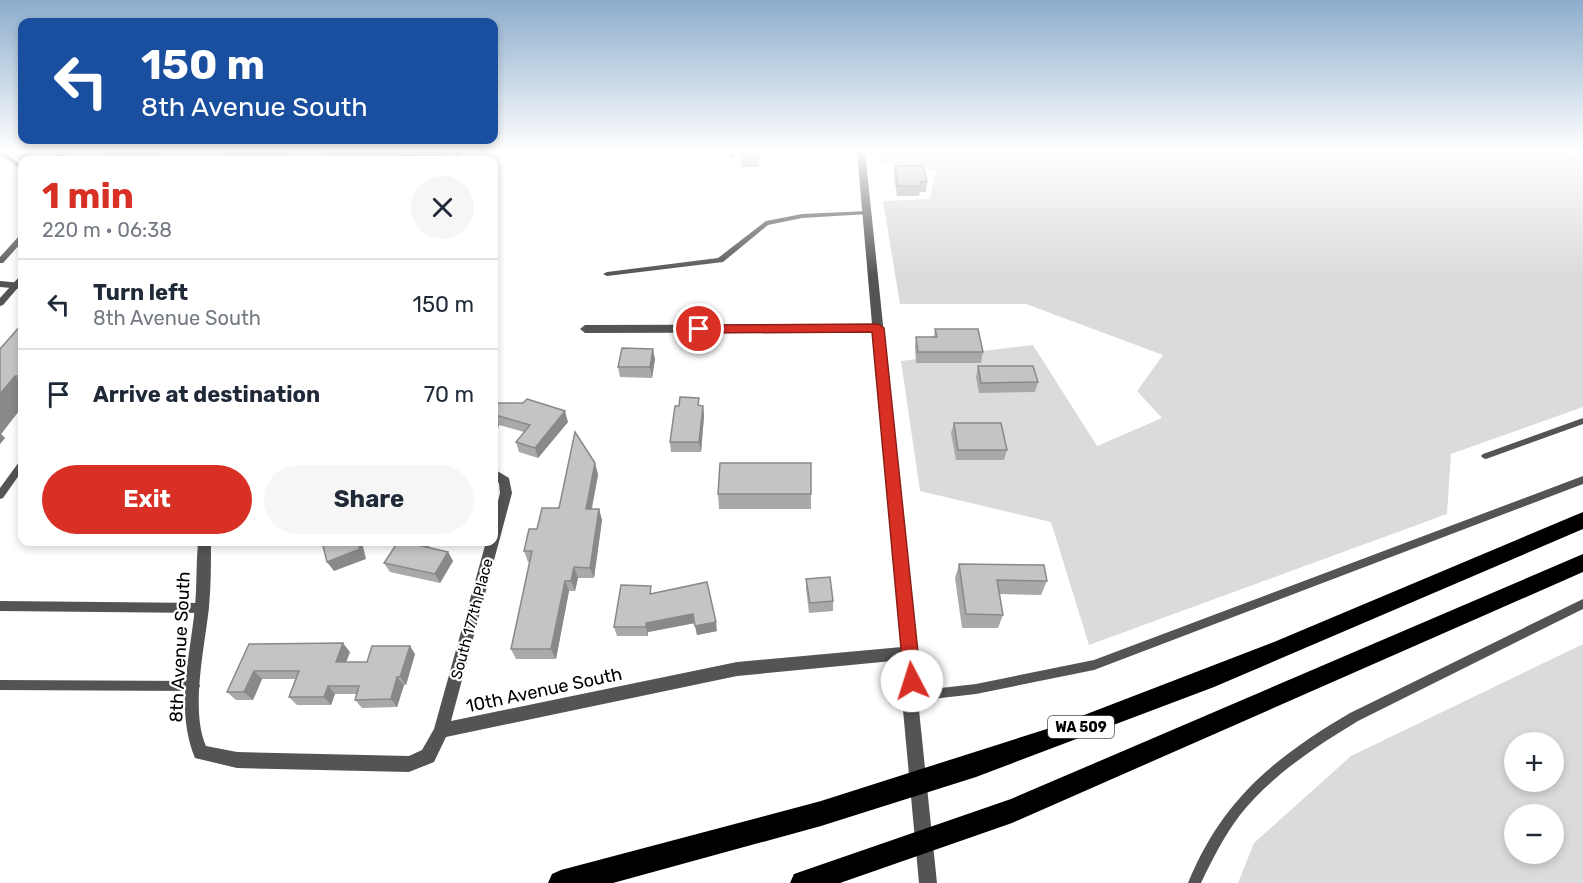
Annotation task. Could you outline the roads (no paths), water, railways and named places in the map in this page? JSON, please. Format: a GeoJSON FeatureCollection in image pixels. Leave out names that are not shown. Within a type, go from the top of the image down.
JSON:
{"type":"FeatureCollection","features":[{"type":"Feature","properties":{"kind":"highway","name":"WA 509"},"geometry":{"type":"LineString","coordinates":[[561,883],[713,846],[976,765],[1152,701],[1583,520]]}},
{"type":"Feature","properties":{"kind":"highway"},"geometry":{"type":"LineString","coordinates":[[802,883],[1012,811],[1583,563]]}},
{"type":"Feature","properties":{"kind":"street"},"geometry":{"type":"LineString","coordinates":[[865,192],[912,681]]}},
{"type":"Feature","properties":{"kind":"street"},"geometry":{"type":"LineString","coordinates":[[0,284],[18,284]]}},
{"type":"Feature","properties":{"kind":"street"},"geometry":{"type":"LineString","coordinates":[[585,329],[878,328]]}},
{"type":"Feature","properties":{"kind":"street","name":"South 177th Place"},"geometry":{"type":"LineString","coordinates":[[498,476],[506,481],[506,493],[498,515]]}},
{"type":"Feature","properties":{"kind":"street","name":"8th Avenue South"},"geometry":{"type":"LineString","coordinates":[[204,546],[202,608],[192,715],[197,747],[201,753],[237,760],[409,764],[428,756],[441,731]]}},
{"type":"Feature","properties":{"kind":"street","name":"South 177th Place"},"geometry":{"type":"LineString","coordinates":[[441,731],[492,546]]}},
{"type":"Feature","properties":{"kind":"street","name":"10th Avenue South"},"geometry":{"type":"LineString","coordinates":[[441,731],[737,669],[910,653]]}},
{"type":"Feature","properties":{"kind":"street"},"geometry":{"type":"LineString","coordinates":[[910,710],[928,883]]}},
{"type":"Feature","properties":{"kind":"lane"},"geometry":{"type":"LineString","coordinates":[[607,274],[720,260],[766,224],[802,216],[867,213]]}},
{"type":"Feature","properties":{"kind":"lane"},"geometry":{"type":"LineString","coordinates":[[0,261],[18,242]]}},
{"type":"Feature","properties":{"kind":"lane"},"geometry":{"type":"LineString","coordinates":[[0,303],[18,286]]}},
{"type":"Feature","properties":{"kind":"lane"},"geometry":{"type":"LineString","coordinates":[[1486,456],[1583,421]]}},
{"type":"Feature","properties":{"kind":"lane"},"geometry":{"type":"LineString","coordinates":[[0,495],[18,473]]}},
{"type":"Feature","properties":{"kind":"lane"},"geometry":{"type":"LineString","coordinates":[[910,710],[917,700],[932,694],[976,689],[1094,665],[1583,480]]}},
{"type":"Feature","properties":{"kind":"lane"},"geometry":{"type":"LineString","coordinates":[[1194,883],[1222,829],[1250,794],[1290,756],[1346,720],[1583,604]]}},
{"type":"Feature","properties":{"kind":"lane"},"geometry":{"type":"LineString","coordinates":[[0,606],[202,608]]}},
{"type":"Feature","properties":{"kind":"lane"},"geometry":{"type":"LineString","coordinates":[[0,686],[194,686]]}}]}
